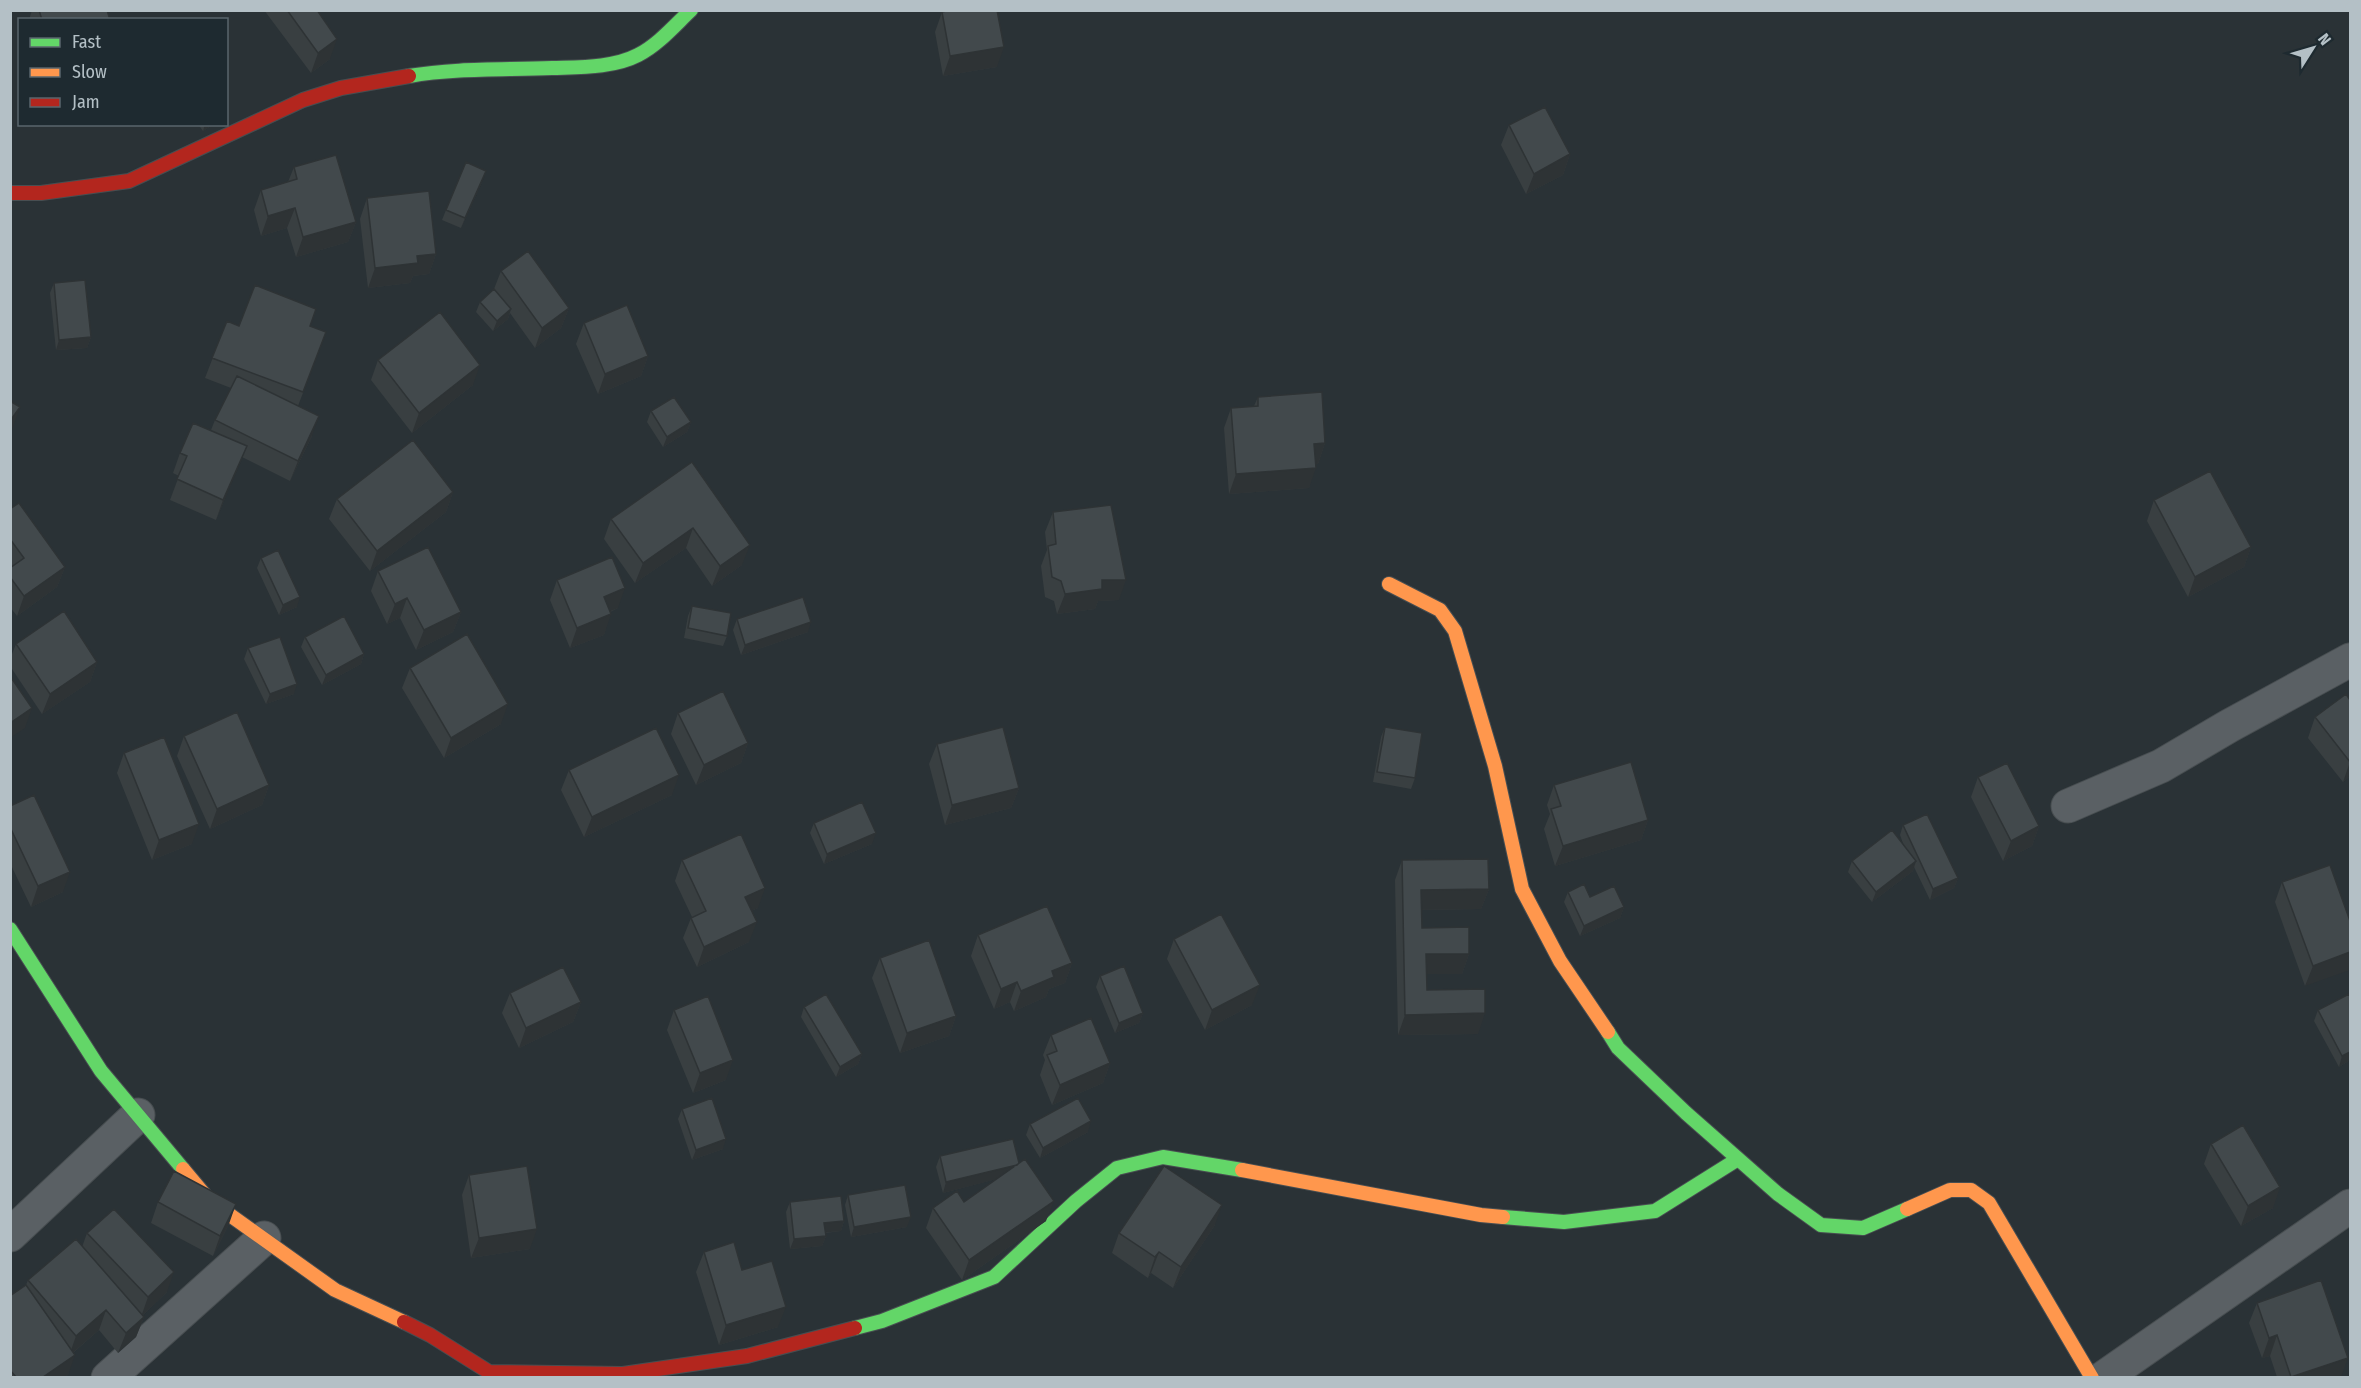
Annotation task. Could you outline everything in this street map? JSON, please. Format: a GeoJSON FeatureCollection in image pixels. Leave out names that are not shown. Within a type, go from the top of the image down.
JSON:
{"type":"FeatureCollection","features":[{"type":"Feature","properties":{"kind":"street"},"geometry":{"type":"LineString","coordinates":[[10,193],[41,193],[129,181],[303,100],[341,88],[434,72],[576,67],[616,62],[638,55],[659,40],[691,10]]}},
{"type":"Feature","properties":{"kind":"street"},"geometry":{"type":"LineString","coordinates":[[1389,584],[1440,610],[1455,631],[1496,765],[1522,888],[1560,961],[1618,1048],[1686,1113],[1778,1194],[1821,1225],[1863,1228],[1950,1190],[1971,1190],[1989,1203],[2092,1377]]}},
{"type":"Feature","properties":{"kind":"street"},"geometry":{"type":"LineString","coordinates":[[2068,806],[2162,766],[2229,726],[2350,660]]}},
{"type":"Feature","properties":{"kind":"street"},"geometry":{"type":"LineString","coordinates":[[10,928],[101,1071],[209,1200],[334,1290],[430,1335],[492,1375],[623,1374],[747,1356],[882,1321],[994,1276],[1076,1201],[1117,1168],[1163,1157],[1481,1215],[1564,1222],[1655,1211],[1738,1159]]}},
{"type":"Feature","properties":{"kind":"street"},"geometry":{"type":"LineString","coordinates":[[10,1235],[138,1115]]}},
{"type":"Feature","properties":{"kind":"street"},"geometry":{"type":"LineString","coordinates":[[2103,1377],[2350,1206]]}},
{"type":"Feature","properties":{"kind":"street"},"geometry":{"type":"LineString","coordinates":[[108,1377],[264,1238]]}},
{"type":"Feature","properties":{"kind":"building"},"geometry":{"type":"Polygon","coordinates":[[[39,10],[107,10],[109,18],[41,18],[39,10]]]}},
{"type":"Feature","properties":{"kind":"building"},"geometry":{"type":"Polygon","coordinates":[[[287,10],[317,10],[337,39],[318,53],[287,10]]]}},
{"type":"Feature","properties":{"kind":"building"},"geometry":{"type":"Polygon","coordinates":[[[997,10],[1004,47],[950,56],[942,12],[997,10]]]}},
{"type":"Feature","properties":{"kind":"building"},"geometry":{"type":"Polygon","coordinates":[[[1545,107],[1570,154],[1534,174],[1509,125],[1545,107]]]}},
{"type":"Feature","properties":{"kind":"building"},"geometry":{"type":"Polygon","coordinates":[[[336,155],[356,222],[303,237],[295,208],[268,216],[261,190],[297,179],[294,167],[336,155]]]}},
{"type":"Feature","properties":{"kind":"building"},"geometry":{"type":"Polygon","coordinates":[[[466,162],[486,171],[465,218],[446,210],[466,162]]]}},
{"type":"Feature","properties":{"kind":"building"},"geometry":{"type":"Polygon","coordinates":[[[429,191],[436,254],[417,256],[418,263],[375,268],[367,198],[429,191]]]}},
{"type":"Feature","properties":{"kind":"building"},"geometry":{"type":"Polygon","coordinates":[[[528,251],[569,308],[542,328],[501,271],[528,251]]]}},
{"type":"Feature","properties":{"kind":"building"},"geometry":{"type":"Polygon","coordinates":[[[85,280],[91,337],[59,340],[54,283],[85,280]]]}},
{"type":"Feature","properties":{"kind":"building"},"geometry":{"type":"Polygon","coordinates":[[[255,285],[316,309],[310,326],[326,332],[303,392],[212,358],[227,321],[239,326],[255,285]]]}},
{"type":"Feature","properties":{"kind":"building"},"geometry":{"type":"Polygon","coordinates":[[[494,289],[511,309],[497,321],[480,302],[494,289]]]}},
{"type":"Feature","properties":{"kind":"building"},"geometry":{"type":"Polygon","coordinates":[[[627,305],[648,356],[605,374],[584,323],[627,305]]]}},
{"type":"Feature","properties":{"kind":"building"},"geometry":{"type":"Polygon","coordinates":[[[440,312],[480,365],[419,413],[378,360],[440,312]]]}},
{"type":"Feature","properties":{"kind":"building"},"geometry":{"type":"Polygon","coordinates":[[[237,376],[319,416],[298,461],[215,420],[237,376]]]}},
{"type":"Feature","properties":{"kind":"building"},"geometry":{"type":"Polygon","coordinates":[[[1322,392],[1325,443],[1314,444],[1316,468],[1236,474],[1231,408],[1258,406],[1258,397],[1322,392]]]}},
{"type":"Feature","properties":{"kind":"building"},"geometry":{"type":"Polygon","coordinates":[[[674,397],[691,422],[667,437],[651,411],[674,397]]]}},
{"type":"Feature","properties":{"kind":"building"},"geometry":{"type":"Polygon","coordinates":[[[10,401],[20,407],[10,421],[10,401]]]}},
{"type":"Feature","properties":{"kind":"building"},"geometry":{"type":"Polygon","coordinates":[[[193,423],[247,446],[223,500],[177,479],[187,456],[180,453],[193,423]]]}},
{"type":"Feature","properties":{"kind":"building"},"geometry":{"type":"Polygon","coordinates":[[[413,440],[453,492],[377,551],[337,499],[413,440]]]}},
{"type":"Feature","properties":{"kind":"building"},"geometry":{"type":"Polygon","coordinates":[[[692,462],[750,545],[720,566],[693,528],[643,563],[611,519],[692,462]]]}},
{"type":"Feature","properties":{"kind":"building"},"geometry":{"type":"Polygon","coordinates":[[[2210,471],[2251,547],[2195,577],[2154,500],[2210,471]]]}},
{"type":"Feature","properties":{"kind":"building"},"geometry":{"type":"Polygon","coordinates":[[[19,503],[65,567],[24,596],[10,577],[10,568],[24,558],[10,539],[10,509],[19,503]]]}},
{"type":"Feature","properties":{"kind":"building"},"geometry":{"type":"Polygon","coordinates":[[[1111,505],[1126,580],[1102,580],[1102,589],[1065,594],[1061,581],[1052,577],[1048,546],[1056,544],[1053,512],[1111,505]]]}},
{"type":"Feature","properties":{"kind":"building"},"geometry":{"type":"Polygon","coordinates":[[[428,547],[461,612],[424,630],[407,598],[395,604],[378,571],[428,547]]]}},
{"type":"Feature","properties":{"kind":"building"},"geometry":{"type":"Polygon","coordinates":[[[278,550],[300,597],[283,605],[261,558],[278,550]]]}},
{"type":"Feature","properties":{"kind":"building"},"geometry":{"type":"Polygon","coordinates":[[[612,557],[625,588],[604,597],[611,614],[577,628],[557,580],[612,557]]]}},
{"type":"Feature","properties":{"kind":"building"},"geometry":{"type":"Polygon","coordinates":[[[803,597],[811,622],[745,645],[737,619],[803,597]]]}},
{"type":"Feature","properties":{"kind":"building"},"geometry":{"type":"Polygon","coordinates":[[[692,606],[731,613],[727,636],[688,628],[692,606]]]}},
{"type":"Feature","properties":{"kind":"building"},"geometry":{"type":"Polygon","coordinates":[[[64,611],[97,662],[50,694],[16,644],[64,611]]]}},
{"type":"Feature","properties":{"kind":"building"},"geometry":{"type":"Polygon","coordinates":[[[344,616],[364,654],[326,675],[305,637],[344,616]]]}},
{"type":"Feature","properties":{"kind":"building"},"geometry":{"type":"Polygon","coordinates":[[[467,634],[508,704],[451,738],[410,668],[467,634]]]}},
{"type":"Feature","properties":{"kind":"building"},"geometry":{"type":"Polygon","coordinates":[[[280,637],[297,684],[270,694],[248,648],[280,637]]]}},
{"type":"Feature","properties":{"kind":"building"},"geometry":{"type":"Polygon","coordinates":[[[10,676],[32,708],[10,723],[10,676]]]}},
{"type":"Feature","properties":{"kind":"building"},"geometry":{"type":"Polygon","coordinates":[[[723,691],[748,743],[704,765],[678,713],[723,691]]]}},
{"type":"Feature","properties":{"kind":"building"},"geometry":{"type":"Polygon","coordinates":[[[2346,694],[2350,700],[2350,762],[2315,717],[2346,694]]]}},
{"type":"Feature","properties":{"kind":"building"},"geometry":{"type":"Polygon","coordinates":[[[237,712],[269,785],[217,809],[184,736],[237,712]]]}},
{"type":"Feature","properties":{"kind":"building"},"geometry":{"type":"Polygon","coordinates":[[[1003,727],[1019,788],[952,805],[937,744],[1003,727]]]}},
{"type":"Feature","properties":{"kind":"building"},"geometry":{"type":"Polygon","coordinates":[[[1385,727],[1422,733],[1415,778],[1377,772],[1385,727]]]}},
{"type":"Feature","properties":{"kind":"building"},"geometry":{"type":"Polygon","coordinates":[[[656,728],[679,775],[592,817],[569,770],[656,728]]]}},
{"type":"Feature","properties":{"kind":"building"},"geometry":{"type":"Polygon","coordinates":[[[164,737],[199,824],[159,840],[124,753],[164,737]]]}},
{"type":"Feature","properties":{"kind":"building"},"geometry":{"type":"Polygon","coordinates":[[[1631,762],[1648,820],[1563,846],[1551,809],[1561,806],[1554,785],[1631,762]]]}},
{"type":"Feature","properties":{"kind":"building"},"geometry":{"type":"Polygon","coordinates":[[[2007,763],[2039,826],[2011,841],[1978,777],[2007,763]]]}},
{"type":"Feature","properties":{"kind":"building"},"geometry":{"type":"Polygon","coordinates":[[[34,795],[70,872],[38,886],[10,827],[10,806],[34,795]]]}},
{"type":"Feature","properties":{"kind":"building"},"geometry":{"type":"Polygon","coordinates":[[[862,802],[876,833],[827,854],[814,823],[862,802]]]}},
{"type":"Feature","properties":{"kind":"building"},"geometry":{"type":"Polygon","coordinates":[[[1927,814],[1958,878],[1933,889],[1903,825],[1927,814]]]}},
{"type":"Feature","properties":{"kind":"building"},"geometry":{"type":"Polygon","coordinates":[[[1892,830],[1916,861],[1876,892],[1852,861],[1892,830]]]}},
{"type":"Feature","properties":{"kind":"building"},"geometry":{"type":"Polygon","coordinates":[[[741,834],[765,888],[745,897],[757,922],[704,947],[691,918],[706,911],[682,860],[741,834]]]}},
{"type":"Feature","properties":{"kind":"building"},"geometry":{"type":"Polygon","coordinates":[[[1488,859],[1489,889],[1421,890],[1422,928],[1469,927],[1469,954],[1426,954],[1427,990],[1485,989],[1485,1013],[1405,1015],[1402,860],[1488,859]]]}},
{"type":"Feature","properties":{"kind":"building"},"geometry":{"type":"Polygon","coordinates":[[[2330,865],[2350,921],[2350,952],[2313,966],[2282,882],[2330,865]]]}},
{"type":"Feature","properties":{"kind":"building"},"geometry":{"type":"Polygon","coordinates":[[[1584,884],[1590,897],[1614,886],[1624,907],[1584,926],[1568,892],[1584,884]]]}},
{"type":"Feature","properties":{"kind":"building"},"geometry":{"type":"Polygon","coordinates":[[[1047,906],[1072,963],[1052,971],[1054,977],[1021,991],[1017,982],[1001,989],[978,935],[1047,906]]]}},
{"type":"Feature","properties":{"kind":"building"},"geometry":{"type":"Polygon","coordinates":[[[1221,914],[1260,985],[1212,1010],[1174,939],[1221,914]]]}},
{"type":"Feature","properties":{"kind":"building"},"geometry":{"type":"Polygon","coordinates":[[[929,940],[956,1016],[907,1033],[880,958],[929,940]]]}},
{"type":"Feature","properties":{"kind":"building"},"geometry":{"type":"Polygon","coordinates":[[[1124,966],[1143,1013],[1119,1023],[1100,976],[1124,966]]]}},
{"type":"Feature","properties":{"kind":"building"},"geometry":{"type":"Polygon","coordinates":[[[563,967],[581,1002],[526,1028],[510,993],[563,967]]]}},
{"type":"Feature","properties":{"kind":"building"},"geometry":{"type":"Polygon","coordinates":[[[826,994],[862,1054],[840,1067],[804,1007],[826,994]]]}},
{"type":"Feature","properties":{"kind":"building"},"geometry":{"type":"Polygon","coordinates":[[[2349,994],[2350,1052],[2342,1056],[2318,1010],[2349,994]]]}},
{"type":"Feature","properties":{"kind":"building"},"geometry":{"type":"Polygon","coordinates":[[[708,996],[733,1060],[700,1073],[674,1010],[708,996]]]}},
{"type":"Feature","properties":{"kind":"building"},"geometry":{"type":"Polygon","coordinates":[[[1091,1018],[1110,1063],[1060,1085],[1047,1055],[1057,1051],[1051,1035],[1091,1018]]]}},
{"type":"Feature","properties":{"kind":"building"},"geometry":{"type":"Polygon","coordinates":[[[712,1098],[726,1139],[696,1150],[682,1109],[712,1098]]]}},
{"type":"Feature","properties":{"kind":"building"},"geometry":{"type":"Polygon","coordinates":[[[1078,1098],[1091,1121],[1043,1148],[1030,1124],[1078,1098]]]}},
{"type":"Feature","properties":{"kind":"building"},"geometry":{"type":"Polygon","coordinates":[[[2243,1125],[2280,1187],[2248,1206],[2211,1144],[2243,1125]]]}},
{"type":"Feature","properties":{"kind":"building"},"geometry":{"type":"Polygon","coordinates":[[[1013,1139],[1019,1163],[1017,1165],[946,1182],[940,1156],[1013,1139]]]}},
{"type":"Feature","properties":{"kind":"building"},"geometry":{"type":"Polygon","coordinates":[[[1025,1159],[1054,1201],[969,1260],[933,1208],[957,1191],[964,1202],[1025,1159]]]}},
{"type":"Feature","properties":{"kind":"building"},"geometry":{"type":"Polygon","coordinates":[[[527,1166],[537,1229],[479,1238],[469,1175],[527,1166]]]}},
{"type":"Feature","properties":{"kind":"building"},"geometry":{"type":"Polygon","coordinates":[[[1164,1166],[1222,1205],[1181,1267],[1159,1252],[1155,1257],[1119,1233],[1164,1166]]]}},
{"type":"Feature","properties":{"kind":"building"},"geometry":{"type":"Polygon","coordinates":[[[174,1171],[236,1204],[220,1236],[158,1202],[174,1171]]]}},
{"type":"Feature","properties":{"kind":"building"},"geometry":{"type":"Polygon","coordinates":[[[905,1185],[911,1217],[854,1227],[848,1195],[905,1185]]]}},
{"type":"Feature","properties":{"kind":"building"},"geometry":{"type":"Polygon","coordinates":[[[841,1196],[844,1221],[824,1223],[826,1236],[794,1239],[790,1202],[841,1196]]]}},
{"type":"Feature","properties":{"kind":"building"},"geometry":{"type":"Polygon","coordinates":[[[114,1209],[174,1272],[148,1297],[87,1233],[114,1209]]]}},
{"type":"Feature","properties":{"kind":"building"},"geometry":{"type":"Polygon","coordinates":[[[76,1239],[144,1317],[126,1333],[106,1310],[76,1336],[28,1280],[76,1239]]]}},
{"type":"Feature","properties":{"kind":"building"},"geometry":{"type":"Polygon","coordinates":[[[734,1242],[742,1270],[772,1261],[786,1307],[726,1325],[704,1252],[734,1242]]]}},
{"type":"Feature","properties":{"kind":"building"},"geometry":{"type":"Polygon","coordinates":[[[2321,1280],[2348,1358],[2291,1377],[2277,1335],[2269,1338],[2257,1303],[2321,1280]]]}},
{"type":"Feature","properties":{"kind":"building"},"geometry":{"type":"Polygon","coordinates":[[[26,1285],[75,1355],[43,1377],[16,1377],[10,1370],[10,1296],[26,1285]]]}},
{"type":"Feature","properties":{"kind":"traffic: fast"},"geometry":{"type":"LineString","coordinates":[[409,76],[462,70],[607,65],[638,55],[652,46],[691,10]]}},
{"type":"Feature","properties":{"kind":"traffic: fast"},"geometry":{"type":"LineString","coordinates":[[10,929],[101,1071],[183,1169]]}},
{"type":"Feature","properties":{"kind":"traffic: fast"},"geometry":{"type":"LineString","coordinates":[[1608,1032],[1618,1048],[1686,1113],[1778,1194],[1821,1225],[1863,1228],[1907,1209]]}},
{"type":"Feature","properties":{"kind":"traffic: fast"},"geometry":{"type":"LineString","coordinates":[[855,1328],[882,1321],[994,1277],[1076,1201],[1117,1168],[1163,1157],[1242,1170]]}},
{"type":"Feature","properties":{"kind":"traffic: fast"},"geometry":{"type":"LineString","coordinates":[[1503,1217],[1564,1222],[1655,1211],[1738,1159]]}},
{"type":"Feature","properties":{"kind":"traffic: slow"},"geometry":{"type":"LineString","coordinates":[[1389,584],[1440,610],[1455,631],[1495,766],[1522,889],[1560,961],[1608,1032]]}},
{"type":"Feature","properties":{"kind":"traffic: slow"},"geometry":{"type":"LineString","coordinates":[[183,1169],[209,1200],[335,1290],[404,1322]]}},
{"type":"Feature","properties":{"kind":"traffic: slow"},"geometry":{"type":"LineString","coordinates":[[1242,1170],[1481,1215],[1503,1217]]}},
{"type":"Feature","properties":{"kind":"traffic: slow"},"geometry":{"type":"LineString","coordinates":[[1907,1209],[1950,1190],[1971,1190],[1989,1203],[2092,1378]]}},
{"type":"Feature","properties":{"kind":"traffic: jam"},"geometry":{"type":"LineString","coordinates":[[10,193],[41,193],[129,181],[303,100],[341,88],[409,76]]}},
{"type":"Feature","properties":{"kind":"traffic: jam"},"geometry":{"type":"LineString","coordinates":[[404,1322],[430,1335],[495,1378]]}},
{"type":"Feature","properties":{"kind":"traffic: jam"},"geometry":{"type":"LineString","coordinates":[[489,1372],[623,1374],[747,1356],[855,1328]]}}]}
